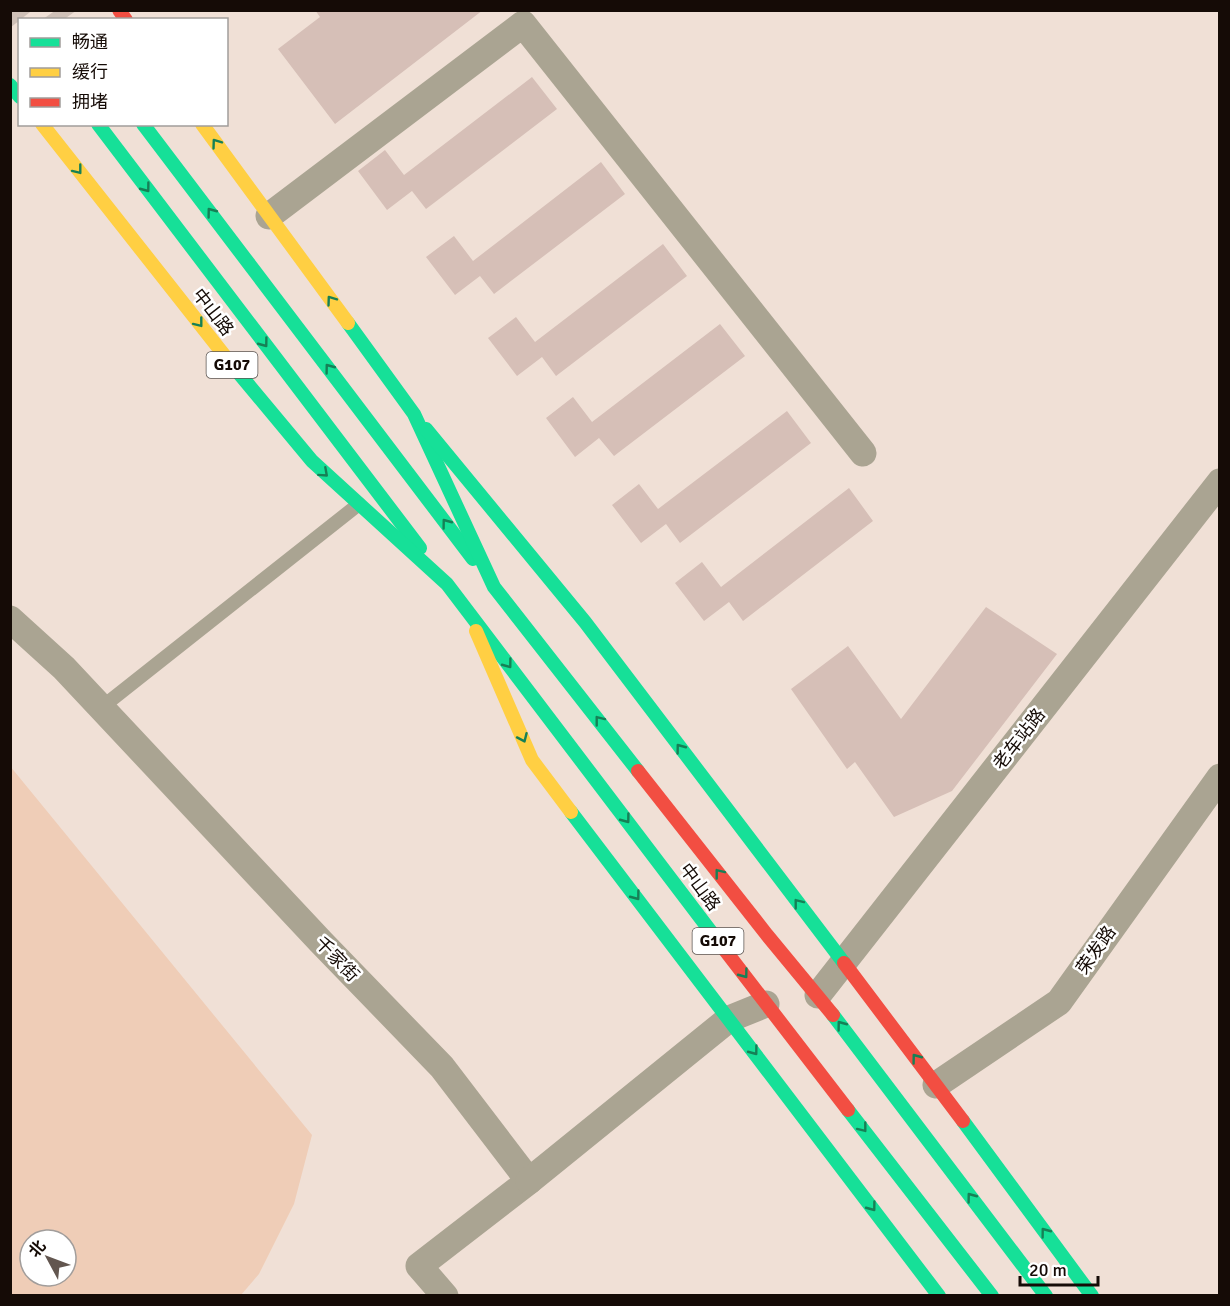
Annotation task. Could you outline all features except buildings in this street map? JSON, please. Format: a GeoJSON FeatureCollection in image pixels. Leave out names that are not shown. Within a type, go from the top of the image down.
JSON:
{"type":"FeatureCollection","features":[{"type":"Feature","properties":{"kind":"main road","name":"中山路"},"geometry":{"type":"LineString","coordinates":[[44,126],[223,354],[312,461],[447,584]]}},
{"type":"Feature","properties":{"kind":"main road","name":"中山路"},"geometry":{"type":"LineString","coordinates":[[100,126],[766,1004],[992,1296]]}},
{"type":"Feature","properties":{"kind":"main road","name":"中山路"},"geometry":{"type":"LineString","coordinates":[[145,126],[494,587],[767,935],[818,995],[1046,1295]]}},
{"type":"Feature","properties":{"kind":"main road","name":"中山路"},"geometry":{"type":"LineString","coordinates":[[203,126],[414,414],[494,587]]}},
{"type":"Feature","properties":{"kind":"main road"},"geometry":{"type":"LineString","coordinates":[[414,414],[585,622],[936,1085],[1092,1296]]}},
{"type":"Feature","properties":{"kind":"main road"},"geometry":{"type":"LineString","coordinates":[[465,608],[532,760],[939,1296]]}},
{"type":"Feature","properties":{"kind":"street"},"geometry":{"type":"LineString","coordinates":[[269,216],[523,24],[863,453]]}},
{"type":"Feature","properties":{"kind":"street","name":"老车站路"},"geometry":{"type":"LineString","coordinates":[[818,995],[1220,482]]}},
{"type":"Feature","properties":{"kind":"street","name":"千家街"},"geometry":{"type":"LineString","coordinates":[[10,619],[64,668],[321,942],[442,1067],[529,1181]]}},
{"type":"Feature","properties":{"kind":"street","name":"荣发路"},"geometry":{"type":"LineString","coordinates":[[936,1085],[1059,1002],[1220,777]]}},
{"type":"Feature","properties":{"kind":"street"},"geometry":{"type":"LineString","coordinates":[[445,1296],[419,1266],[529,1181],[729,1019],[766,1004]]}},
{"type":"Feature","properties":{"kind":"lane"},"geometry":{"type":"LineString","coordinates":[[101,708],[359,504]]}},
{"type":"Feature","properties":{"kind":"shaded area"},"geometry":{"type":"Polygon","coordinates":[[[10,766],[312,1135],[294,1204],[259,1274],[241,1295],[11,1295],[10,766]]]}},
{"type":"Feature","properties":{"kind":"tunnel"},"geometry":{"type":"LineString","coordinates":[[12,10],[18,18]]}},
{"type":"Feature","properties":{"kind":"tunnel"},"geometry":{"type":"LineString","coordinates":[[56,10],[62,18]]}},
{"type":"Feature","properties":{"kind":"traffic: fast"},"geometry":{"type":"LineString","coordinates":[[10,85],[18,95]]}},
{"type":"Feature","properties":{"kind":"traffic: fast"},"geometry":{"type":"LineString","coordinates":[[100,126],[420,548]]}},
{"type":"Feature","properties":{"kind":"traffic: fast"},"geometry":{"type":"LineString","coordinates":[[145,126],[473,559]]}},
{"type":"Feature","properties":{"kind":"traffic: fast"},"geometry":{"type":"LineString","coordinates":[[348,323],[414,414],[494,587],[638,771]]}},
{"type":"Feature","properties":{"kind":"traffic: fast"},"geometry":{"type":"LineString","coordinates":[[232,365],[312,461],[447,584],[721,945]]}},
{"type":"Feature","properties":{"kind":"traffic: fast"},"geometry":{"type":"LineString","coordinates":[[426,429],[585,622],[844,963]]}},
{"type":"Feature","properties":{"kind":"traffic: fast"},"geometry":{"type":"LineString","coordinates":[[571,812],[939,1296]]}},
{"type":"Feature","properties":{"kind":"traffic: fast"},"geometry":{"type":"LineString","coordinates":[[833,1015],[1046,1296]]}},
{"type":"Feature","properties":{"kind":"traffic: fast"},"geometry":{"type":"LineString","coordinates":[[848,1110],[992,1296]]}},
{"type":"Feature","properties":{"kind":"traffic: fast"},"geometry":{"type":"LineString","coordinates":[[963,1121],[1092,1296]]}},
{"type":"Feature","properties":{"kind":"traffic: slow"},"geometry":{"type":"LineString","coordinates":[[44,126],[232,365]]}},
{"type":"Feature","properties":{"kind":"traffic: slow"},"geometry":{"type":"LineString","coordinates":[[203,126],[348,323]]}},
{"type":"Feature","properties":{"kind":"traffic: slow"},"geometry":{"type":"LineString","coordinates":[[476,631],[532,760],[571,812]]}},
{"type":"Feature","properties":{"kind":"traffic: jam"},"geometry":{"type":"LineString","coordinates":[[119,10],[125,18]]}},
{"type":"Feature","properties":{"kind":"traffic: jam"},"geometry":{"type":"LineString","coordinates":[[638,771],[833,1015]]}},
{"type":"Feature","properties":{"kind":"traffic: jam"},"geometry":{"type":"LineString","coordinates":[[721,945],[848,1110]]}},
{"type":"Feature","properties":{"kind":"traffic: jam"},"geometry":{"type":"LineString","coordinates":[[844,963],[963,1121]]}}]}
